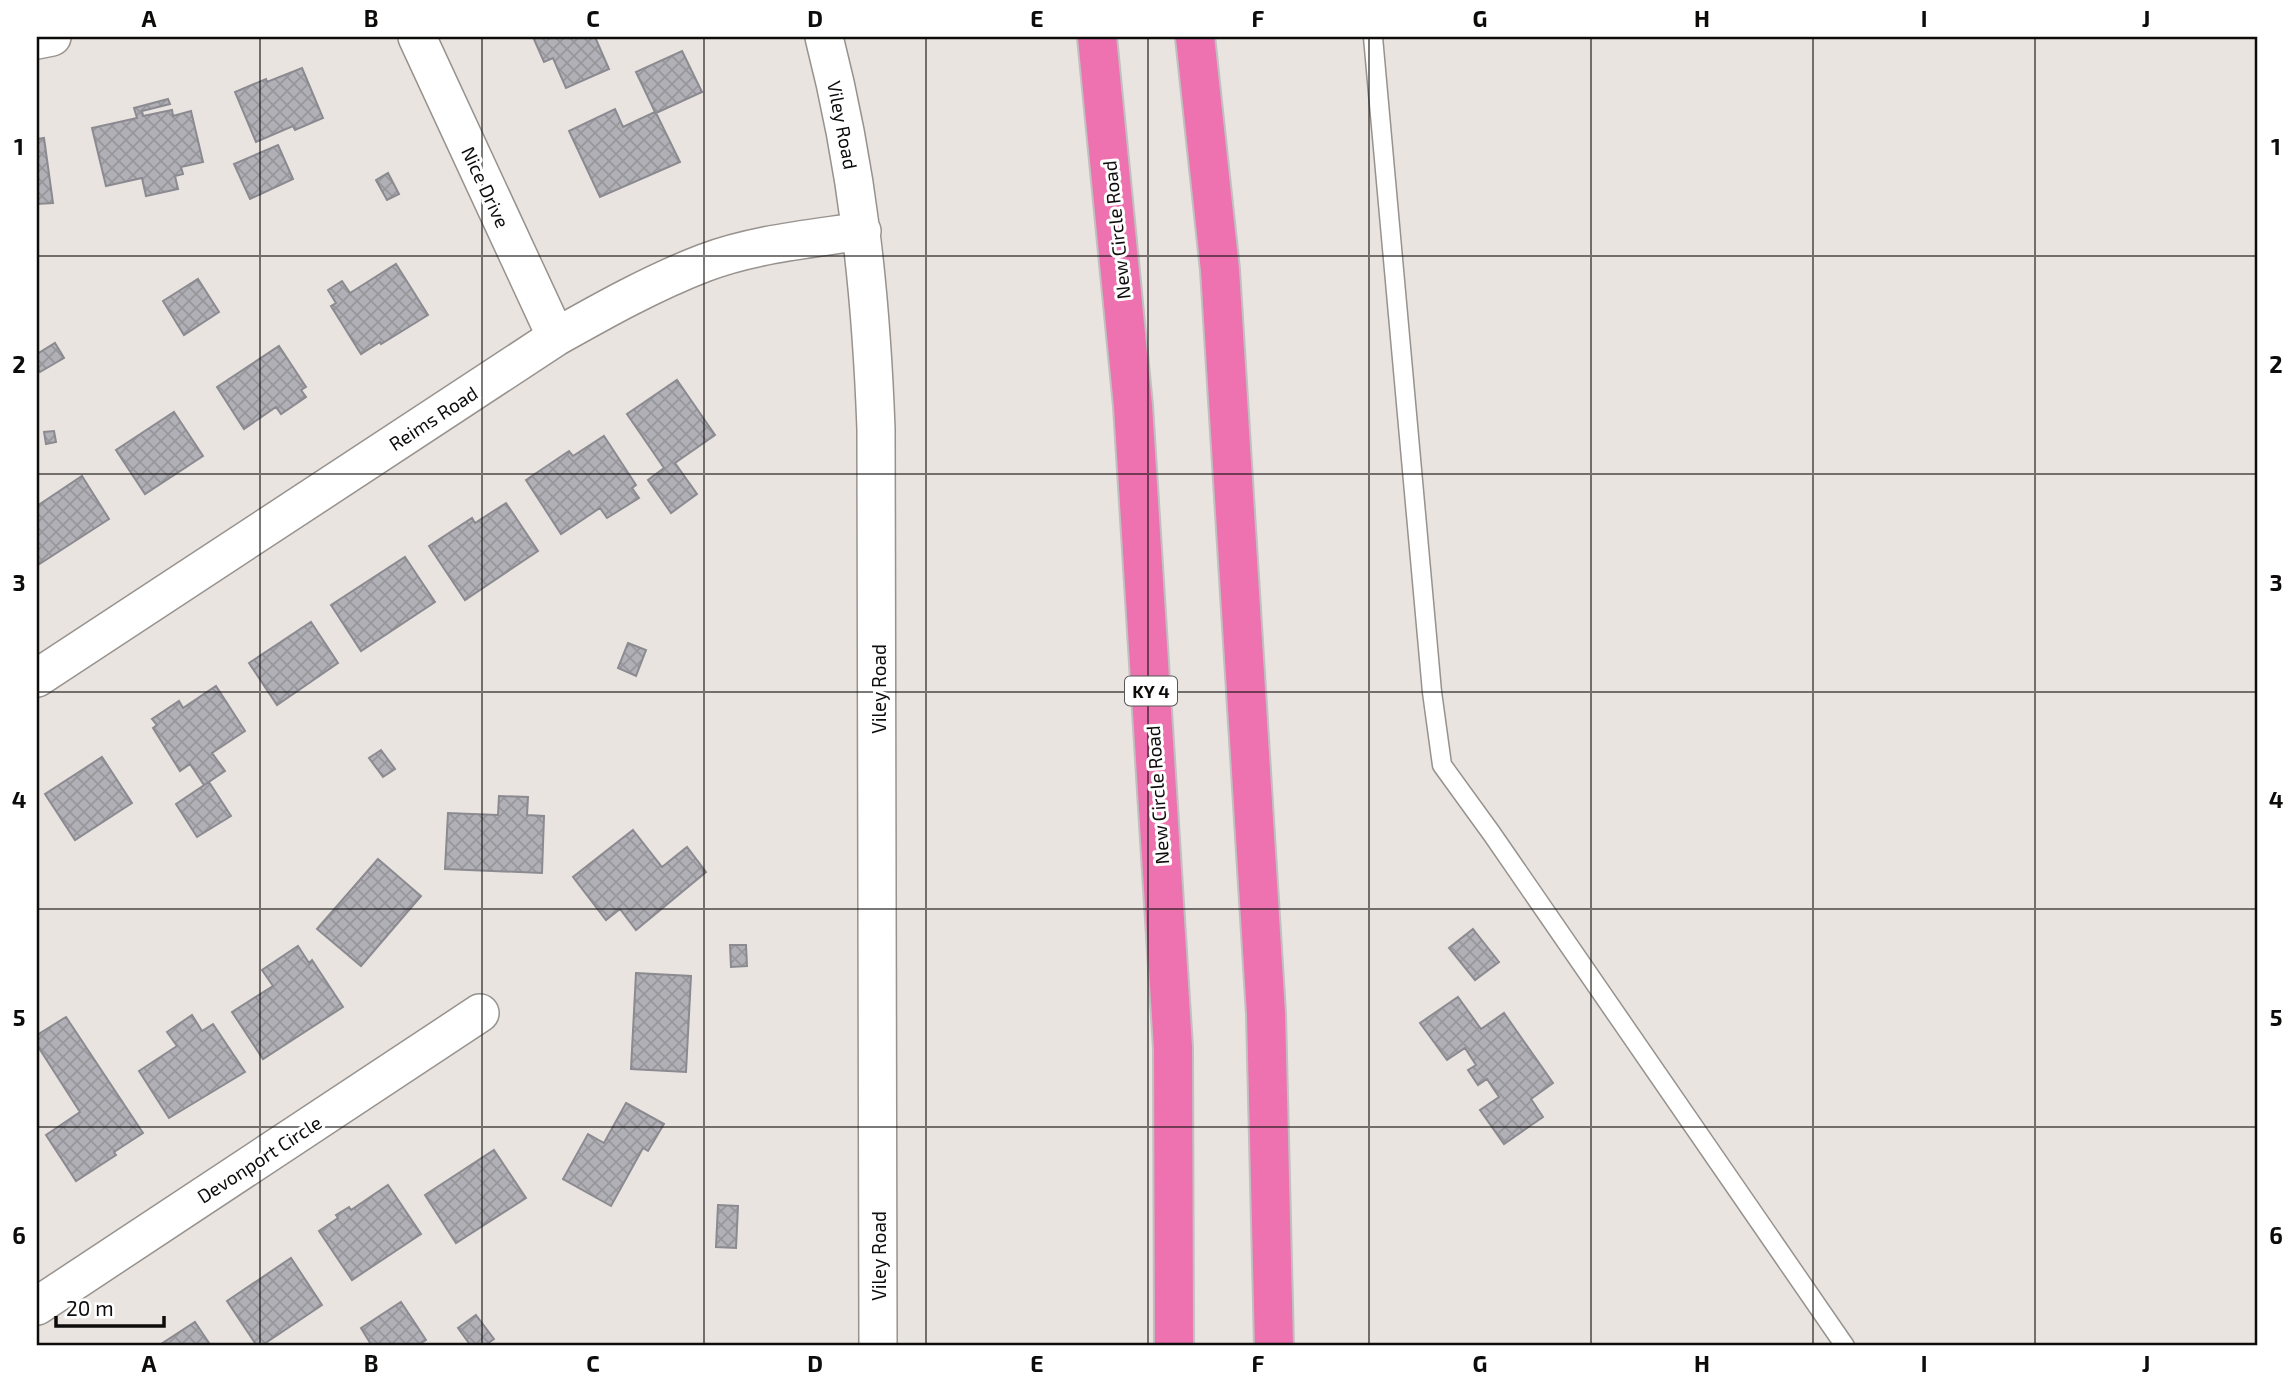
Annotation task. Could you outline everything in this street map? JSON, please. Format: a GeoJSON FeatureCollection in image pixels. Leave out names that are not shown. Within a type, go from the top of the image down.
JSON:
{"type":"FeatureCollection","features":[{"type":"Feature","properties":{"kind":"highway","name":"New Circle Road"},"geometry":{"type":"LineString","coordinates":[[1097,37],[1133,406],[1173,1048],[1174,1346]]}},
{"type":"Feature","properties":{"kind":"highway"},"geometry":{"type":"LineString","coordinates":[[1195,37],[1220,270],[1262,946],[1274,1346]]}},
{"type":"Feature","properties":{"kind":"street"},"geometry":{"type":"LineString","coordinates":[[37,40],[52,37]]}},
{"type":"Feature","properties":{"kind":"street","name":"Nice Drive"},"geometry":{"type":"LineString","coordinates":[[417,37],[555,337]]}},
{"type":"Feature","properties":{"kind":"street","name":"Viley Road"},"geometry":{"type":"LineString","coordinates":[[824,37],[848,146],[862,232],[872,331],[876,429],[878,1346]]}},
{"type":"Feature","properties":{"kind":"street","name":"Reims Road"},"geometry":{"type":"LineString","coordinates":[[37,678],[555,337],[634,293],[707,262],[779,243],[862,232]]}},
{"type":"Feature","properties":{"kind":"street","name":"Devonport Circle"},"geometry":{"type":"LineString","coordinates":[[37,1306],[480,1013]]}},
{"type":"Feature","properties":{"kind":"lane"},"geometry":{"type":"LineString","coordinates":[[1373,37],[1432,692],[1442,765],[1845,1346]]}},
{"type":"Feature","properties":{"kind":"building"},"geometry":{"type":"Polygon","coordinates":[[[533,37],[595,37],[609,69],[566,88],[553,58],[544,62],[533,37]]]}},
{"type":"Feature","properties":{"kind":"building"},"geometry":{"type":"Polygon","coordinates":[[[682,51],[702,92],[656,113],[680,162],[600,197],[569,131],[615,109],[623,127],[655,112],[636,72],[682,51]]]}},
{"type":"Feature","properties":{"kind":"building"},"geometry":{"type":"Polygon","coordinates":[[[302,68],[323,118],[295,130],[293,126],[256,142],[235,92],[302,68]]]}},
{"type":"Feature","properties":{"kind":"building"},"geometry":{"type":"Polygon","coordinates":[[[168,99],[170,104],[142,111],[143,116],[172,110],[173,116],[191,111],[203,162],[181,167],[183,174],[175,176],[178,189],[146,196],[142,178],[106,186],[92,128],[137,118],[134,108],[168,99]]]}},
{"type":"Feature","properties":{"kind":"building"},"geometry":{"type":"Polygon","coordinates":[[[44,138],[53,203],[37,204],[37,139],[44,138]]]}},
{"type":"Feature","properties":{"kind":"building"},"geometry":{"type":"Polygon","coordinates":[[[278,145],[293,179],[250,199],[234,164],[278,145]]]}},
{"type":"Feature","properties":{"kind":"building"},"geometry":{"type":"Polygon","coordinates":[[[388,173],[399,194],[387,200],[376,180],[388,173]]]}},
{"type":"Feature","properties":{"kind":"building"},"geometry":{"type":"Polygon","coordinates":[[[396,264],[428,315],[361,354],[331,306],[336,303],[328,290],[342,281],[350,293],[396,264]]]}},
{"type":"Feature","properties":{"kind":"building"},"geometry":{"type":"Polygon","coordinates":[[[198,279],[219,312],[184,335],[163,301],[198,279]]]}},
{"type":"Feature","properties":{"kind":"building"},"geometry":{"type":"Polygon","coordinates":[[[55,343],[64,358],[40,372],[37,367],[37,354],[55,343]]]}},
{"type":"Feature","properties":{"kind":"building"},"geometry":{"type":"Polygon","coordinates":[[[279,346],[306,387],[301,390],[306,397],[281,414],[276,407],[244,429],[217,387],[279,346]]]}},
{"type":"Feature","properties":{"kind":"building"},"geometry":{"type":"Polygon","coordinates":[[[677,380],[715,435],[675,463],[697,494],[671,513],[648,480],[664,468],[627,414],[677,380]]]}},
{"type":"Feature","properties":{"kind":"building"},"geometry":{"type":"Polygon","coordinates":[[[174,412],[203,456],[145,494],[116,450],[174,412]]]}},
{"type":"Feature","properties":{"kind":"building"},"geometry":{"type":"Polygon","coordinates":[[[54,431],[56,442],[46,444],[44,432],[54,431]]]}},
{"type":"Feature","properties":{"kind":"building"},"geometry":{"type":"Polygon","coordinates":[[[604,436],[636,485],[632,488],[639,498],[607,518],[600,508],[561,534],[526,480],[569,451],[573,456],[604,436]]]}},
{"type":"Feature","properties":{"kind":"building"},"geometry":{"type":"Polygon","coordinates":[[[82,476],[109,519],[38,565],[37,506],[82,476]]]}},
{"type":"Feature","properties":{"kind":"building"},"geometry":{"type":"Polygon","coordinates":[[[506,503],[538,551],[465,600],[429,546],[472,518],[475,523],[506,503]]]}},
{"type":"Feature","properties":{"kind":"building"},"geometry":{"type":"Polygon","coordinates":[[[405,557],[435,602],[361,651],[331,605],[405,557]]]}},
{"type":"Feature","properties":{"kind":"building"},"geometry":{"type":"Polygon","coordinates":[[[311,622],[338,663],[277,705],[249,663],[311,622]]]}},
{"type":"Feature","properties":{"kind":"building"},"geometry":{"type":"Polygon","coordinates":[[[628,643],[646,650],[636,676],[618,668],[628,643]]]}},
{"type":"Feature","properties":{"kind":"building"},"geometry":{"type":"Polygon","coordinates":[[[216,686],[245,731],[212,753],[225,771],[204,785],[190,764],[180,771],[153,728],[157,725],[152,719],[179,701],[183,708],[216,686]]]}},
{"type":"Feature","properties":{"kind":"building"},"geometry":{"type":"Polygon","coordinates":[[[381,750],[395,769],[383,777],[369,758],[381,750]]]}},
{"type":"Feature","properties":{"kind":"building"},"geometry":{"type":"Polygon","coordinates":[[[102,757],[132,803],[75,840],[45,794],[102,757]]]}},
{"type":"Feature","properties":{"kind":"building"},"geometry":{"type":"Polygon","coordinates":[[[209,782],[231,816],[197,837],[176,804],[209,782]]]}},
{"type":"Feature","properties":{"kind":"building"},"geometry":{"type":"Polygon","coordinates":[[[499,796],[528,797],[527,815],[544,816],[542,873],[445,869],[448,813],[498,815],[499,796]]]}},
{"type":"Feature","properties":{"kind":"building"},"geometry":{"type":"Polygon","coordinates":[[[633,830],[662,867],[687,847],[706,872],[636,930],[620,909],[606,920],[573,877],[633,830]]]}},
{"type":"Feature","properties":{"kind":"building"},"geometry":{"type":"Polygon","coordinates":[[[378,859],[421,896],[361,966],[317,929],[378,859]]]}},
{"type":"Feature","properties":{"kind":"building"},"geometry":{"type":"Polygon","coordinates":[[[1473,929],[1499,962],[1475,980],[1449,948],[1473,929]]]}},
{"type":"Feature","properties":{"kind":"building"},"geometry":{"type":"Polygon","coordinates":[[[730,945],[746,945],[747,966],[731,967],[730,945]]]}},
{"type":"Feature","properties":{"kind":"building"},"geometry":{"type":"Polygon","coordinates":[[[298,946],[309,963],[312,960],[343,1007],[263,1059],[232,1012],[273,986],[262,970],[298,946]]]}},
{"type":"Feature","properties":{"kind":"building"},"geometry":{"type":"Polygon","coordinates":[[[636,973],[691,976],[686,1072],[631,1069],[636,973]]]}},
{"type":"Feature","properties":{"kind":"building"},"geometry":{"type":"Polygon","coordinates":[[[1458,997],[1481,1029],[1504,1013],[1553,1083],[1531,1099],[1543,1117],[1504,1144],[1480,1110],[1499,1097],[1487,1079],[1478,1085],[1468,1070],[1476,1065],[1465,1048],[1447,1060],[1420,1023],[1458,997]]]}},
{"type":"Feature","properties":{"kind":"building"},"geometry":{"type":"Polygon","coordinates":[[[192,1015],[202,1031],[213,1024],[245,1072],[169,1118],[139,1071],[177,1046],[167,1032],[192,1015]]]}},
{"type":"Feature","properties":{"kind":"building"},"geometry":{"type":"Polygon","coordinates":[[[66,1017],[143,1133],[114,1152],[116,1155],[76,1181],[46,1135],[80,1112],[37,1045],[37,1035],[66,1017]]]}},
{"type":"Feature","properties":{"kind":"building"},"geometry":{"type":"Polygon","coordinates":[[[626,1103],[664,1124],[648,1151],[643,1148],[611,1206],[563,1179],[588,1134],[604,1143],[626,1103]]]}},
{"type":"Feature","properties":{"kind":"building"},"geometry":{"type":"Polygon","coordinates":[[[494,1150],[526,1198],[456,1243],[425,1195],[494,1150]]]}},
{"type":"Feature","properties":{"kind":"building"},"geometry":{"type":"Polygon","coordinates":[[[388,1185],[421,1234],[352,1280],[319,1231],[338,1218],[336,1215],[349,1207],[351,1210],[388,1185]]]}},
{"type":"Feature","properties":{"kind":"building"},"geometry":{"type":"Polygon","coordinates":[[[718,1205],[738,1206],[736,1248],[716,1247],[718,1205]]]}},
{"type":"Feature","properties":{"kind":"building"},"geometry":{"type":"Polygon","coordinates":[[[291,1258],[322,1305],[261,1346],[257,1346],[227,1301],[291,1258]]]}},
{"type":"Feature","properties":{"kind":"building"},"geometry":{"type":"Polygon","coordinates":[[[401,1302],[426,1340],[416,1346],[372,1346],[361,1328],[401,1302]]]}},
{"type":"Feature","properties":{"kind":"building"},"geometry":{"type":"Polygon","coordinates":[[[476,1315],[494,1339],[484,1346],[471,1346],[458,1328],[476,1315]]]}},
{"type":"Feature","properties":{"kind":"building"},"geometry":{"type":"Polygon","coordinates":[[[195,1322],[211,1346],[158,1346],[195,1322]]]}}]}
